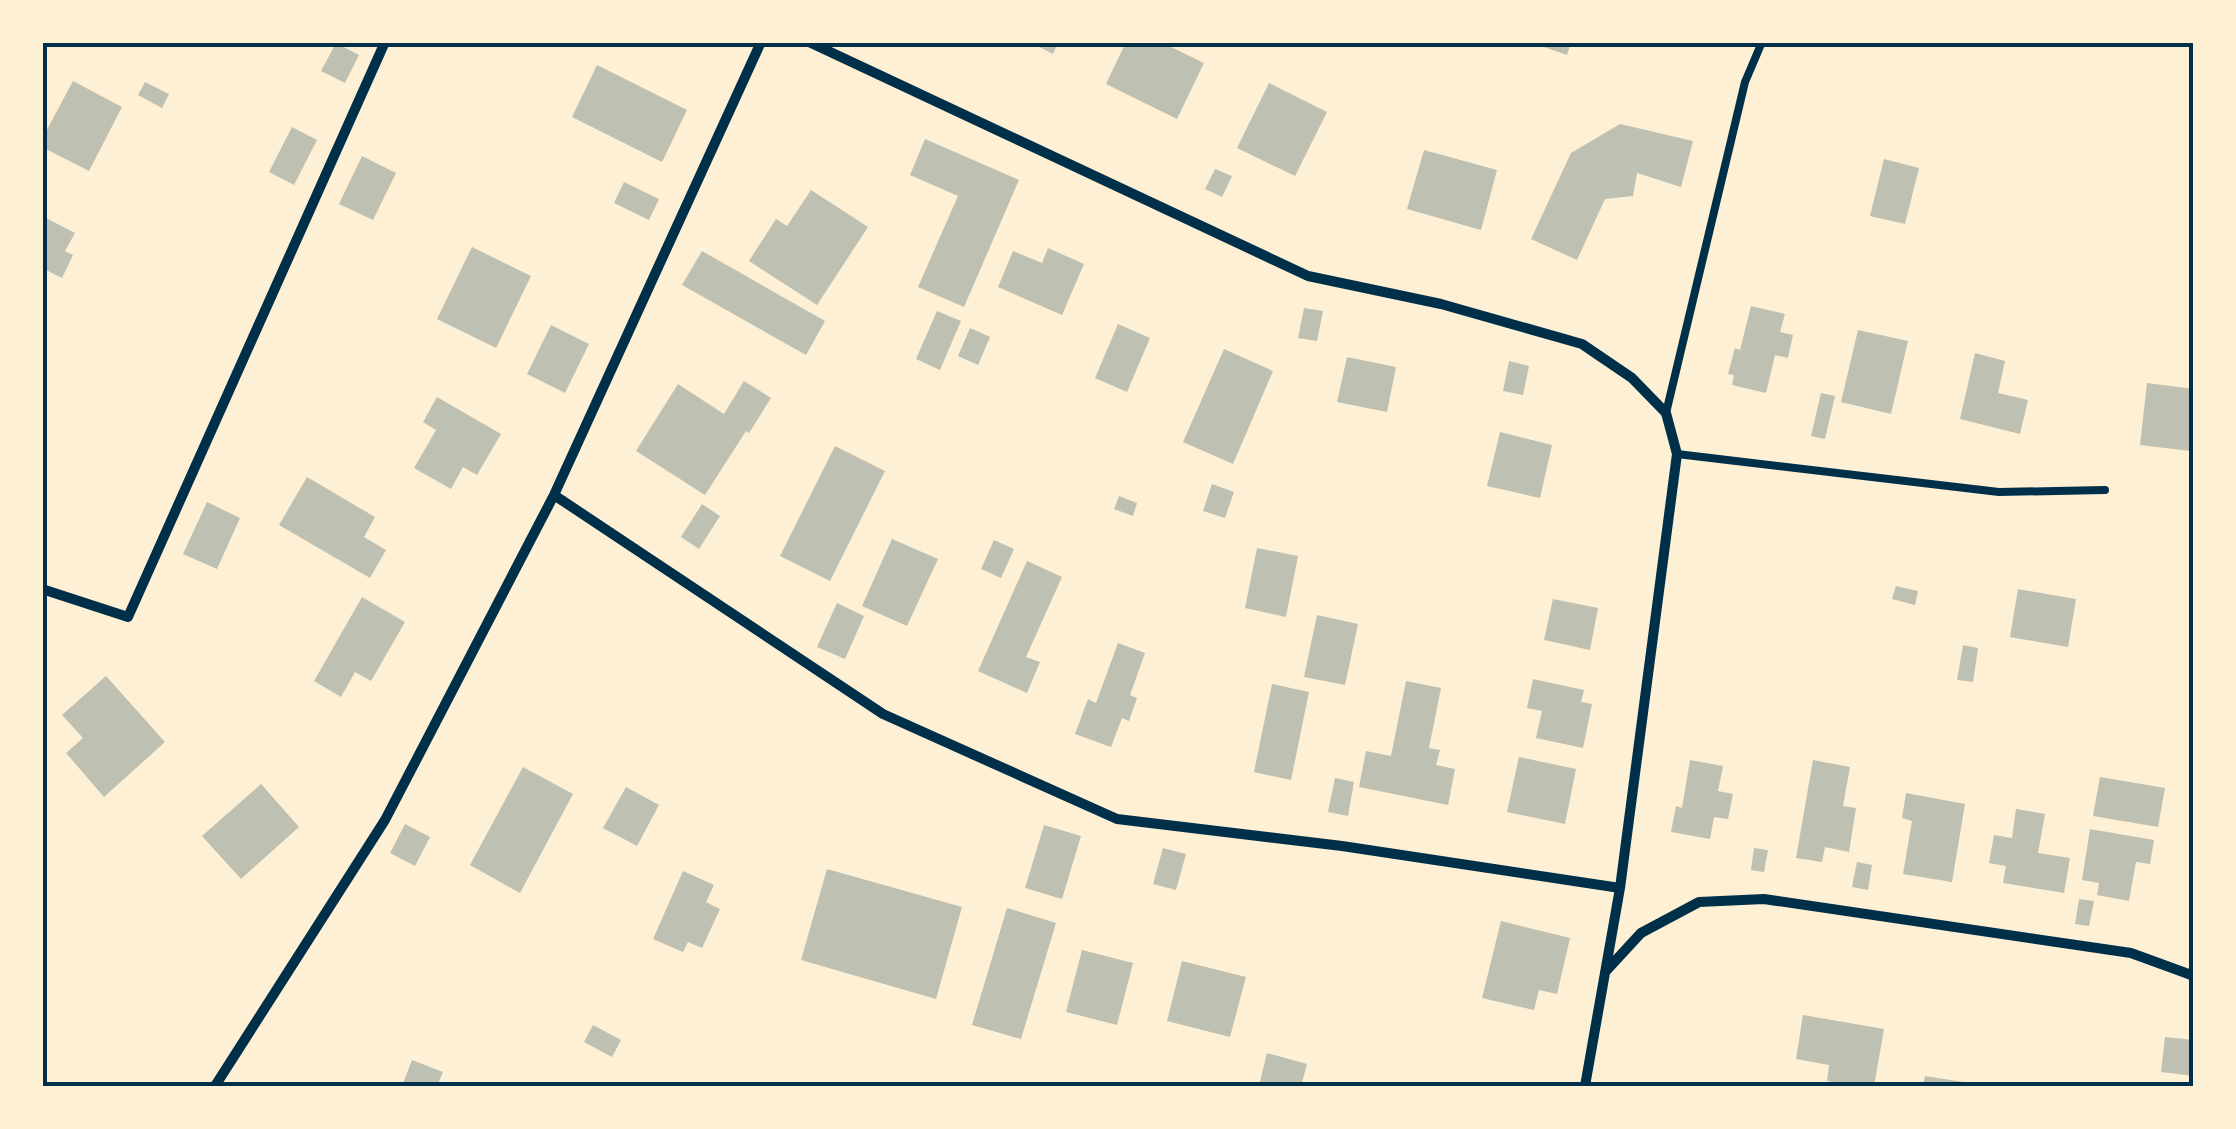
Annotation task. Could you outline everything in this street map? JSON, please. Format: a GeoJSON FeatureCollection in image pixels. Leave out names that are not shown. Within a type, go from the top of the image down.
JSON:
{"type":"FeatureCollection","features":[{"type":"Feature","properties":{"kind":"street"},"geometry":{"type":"LineString","coordinates":[[42,589],[128,617],[385,42]]}},
{"type":"Feature","properties":{"kind":"street"},"geometry":{"type":"LineString","coordinates":[[215,1086],[385,820],[554,495],[761,42]]}},
{"type":"Feature","properties":{"kind":"street"},"geometry":{"type":"LineString","coordinates":[[808,42],[1308,276],[1442,304],[1582,344],[1632,378],[1666,412],[1676,454],[1620,888],[1585,1086]]}},
{"type":"Feature","properties":{"kind":"street"},"geometry":{"type":"LineString","coordinates":[[554,495],[883,714],[1117,819],[1342,846],[1620,888]]}},
{"type":"Feature","properties":{"kind":"street"},"geometry":{"type":"LineString","coordinates":[[1605,973],[1641,933],[1699,902],[1764,899],[2131,953],[2194,976]]}},
{"type":"Feature","properties":{"kind":"lane"},"geometry":{"type":"LineString","coordinates":[[1666,412],[1744,82],[1762,42]]}},
{"type":"Feature","properties":{"kind":"lane"},"geometry":{"type":"LineString","coordinates":[[1676,454],[1999,492],[2105,490]]}},
{"type":"Feature","properties":{"kind":"building"},"geometry":{"type":"Polygon","coordinates":[[[1030,42],[1058,42],[1053,54],[1030,42]]]}},
{"type":"Feature","properties":{"kind":"building"},"geometry":{"type":"Polygon","coordinates":[[[1126,42],[1171,42],[1169,46],[1204,63],[1177,119],[1106,84],[1126,42]]]}},
{"type":"Feature","properties":{"kind":"building"},"geometry":{"type":"Polygon","coordinates":[[[1529,42],[1571,42],[1567,55],[1529,42]]]}},
{"type":"Feature","properties":{"kind":"building"},"geometry":{"type":"Polygon","coordinates":[[[336,43],[359,55],[345,83],[321,71],[336,43]]]}},
{"type":"Feature","properties":{"kind":"building"},"geometry":{"type":"Polygon","coordinates":[[[597,65],[687,110],[662,162],[572,117],[597,65]]]}},
{"type":"Feature","properties":{"kind":"building"},"geometry":{"type":"Polygon","coordinates":[[[73,81],[122,107],[89,171],[42,147],[42,139],[73,81]]]}},
{"type":"Feature","properties":{"kind":"building"},"geometry":{"type":"Polygon","coordinates":[[[145,82],[169,94],[162,108],[138,95],[145,82]]]}},
{"type":"Feature","properties":{"kind":"building"},"geometry":{"type":"Polygon","coordinates":[[[1269,83],[1327,112],[1295,176],[1237,148],[1269,83]]]}},
{"type":"Feature","properties":{"kind":"building"},"geometry":{"type":"Polygon","coordinates":[[[1620,124],[1693,141],[1681,187],[1637,173],[1633,196],[1605,199],[1577,260],[1531,239],[1571,153],[1620,124]]]}},
{"type":"Feature","properties":{"kind":"building"},"geometry":{"type":"Polygon","coordinates":[[[292,127],[317,140],[294,185],[269,172],[292,127]]]}},
{"type":"Feature","properties":{"kind":"building"},"geometry":{"type":"Polygon","coordinates":[[[925,139],[1019,180],[964,307],[918,287],[958,196],[910,175],[925,139]]]}},
{"type":"Feature","properties":{"kind":"building"},"geometry":{"type":"Polygon","coordinates":[[[1424,150],[1497,170],[1481,230],[1407,209],[1424,150]]]}},
{"type":"Feature","properties":{"kind":"building"},"geometry":{"type":"Polygon","coordinates":[[[362,156],[396,173],[373,220],[339,204],[362,156]]]}},
{"type":"Feature","properties":{"kind":"building"},"geometry":{"type":"Polygon","coordinates":[[[1884,159],[1919,168],[1905,224],[1870,216],[1884,159]]]}},
{"type":"Feature","properties":{"kind":"building"},"geometry":{"type":"Polygon","coordinates":[[[1215,169],[1232,176],[1222,197],[1205,189],[1215,169]]]}},
{"type":"Feature","properties":{"kind":"building"},"geometry":{"type":"Polygon","coordinates":[[[624,182],[659,199],[649,220],[614,203],[624,182]]]}},
{"type":"Feature","properties":{"kind":"building"},"geometry":{"type":"Polygon","coordinates":[[[811,190],[868,227],[817,305],[749,261],[776,219],[787,226],[811,190]]]}},
{"type":"Feature","properties":{"kind":"building"},"geometry":{"type":"Polygon","coordinates":[[[42,216],[75,233],[65,251],[73,255],[62,278],[42,268],[42,216]]]}},
{"type":"Feature","properties":{"kind":"building"},"geometry":{"type":"Polygon","coordinates":[[[472,247],[531,276],[496,348],[437,319],[472,247]]]}},
{"type":"Feature","properties":{"kind":"building"},"geometry":{"type":"Polygon","coordinates":[[[1048,248],[1084,264],[1062,315],[998,287],[1013,251],[1042,263],[1048,248]]]}},
{"type":"Feature","properties":{"kind":"building"},"geometry":{"type":"Polygon","coordinates":[[[702,251],[825,321],[806,355],[682,285],[702,251]]]}},
{"type":"Feature","properties":{"kind":"building"},"geometry":{"type":"Polygon","coordinates":[[[1751,306],[1785,314],[1780,332],[1793,335],[1788,358],[1775,355],[1766,393],[1732,385],[1734,375],[1728,374],[1735,348],[1740,350],[1751,306]]]}},
{"type":"Feature","properties":{"kind":"building"},"geometry":{"type":"Polygon","coordinates":[[[1304,308],[1323,311],[1317,341],[1298,338],[1304,308]]]}},
{"type":"Feature","properties":{"kind":"building"},"geometry":{"type":"Polygon","coordinates":[[[937,311],[961,321],[940,370],[916,359],[937,311]]]}},
{"type":"Feature","properties":{"kind":"building"},"geometry":{"type":"Polygon","coordinates":[[[1118,324],[1150,338],[1127,392],[1095,378],[1118,324]]]}},
{"type":"Feature","properties":{"kind":"building"},"geometry":{"type":"Polygon","coordinates":[[[551,325],[589,344],[565,393],[527,374],[551,325]]]}},
{"type":"Feature","properties":{"kind":"building"},"geometry":{"type":"Polygon","coordinates":[[[970,328],[990,337],[978,365],[958,356],[970,328]]]}},
{"type":"Feature","properties":{"kind":"building"},"geometry":{"type":"Polygon","coordinates":[[[1858,330],[1908,341],[1891,414],[1841,402],[1858,330]]]}},
{"type":"Feature","properties":{"kind":"building"},"geometry":{"type":"Polygon","coordinates":[[[1224,349],[1273,371],[1233,464],[1183,442],[1224,349]]]}},
{"type":"Feature","properties":{"kind":"building"},"geometry":{"type":"Polygon","coordinates":[[[1975,353],[2005,361],[1998,393],[2028,400],[2020,434],[1960,419],[1975,353]]]}},
{"type":"Feature","properties":{"kind":"building"},"geometry":{"type":"Polygon","coordinates":[[[1347,357],[1396,367],[1387,412],[1337,402],[1347,357]]]}},
{"type":"Feature","properties":{"kind":"building"},"geometry":{"type":"Polygon","coordinates":[[[1509,361],[1529,366],[1523,395],[1503,391],[1509,361]]]}},
{"type":"Feature","properties":{"kind":"building"},"geometry":{"type":"Polygon","coordinates":[[[744,381],[771,398],[705,495],[636,451],[678,384],[724,414],[744,381]]]}},
{"type":"Feature","properties":{"kind":"building"},"geometry":{"type":"Polygon","coordinates":[[[2147,383],[2194,389],[2190,451],[2140,445],[2147,383]]]}},
{"type":"Feature","properties":{"kind":"building"},"geometry":{"type":"Polygon","coordinates":[[[1821,393],[1835,396],[1825,439],[1811,436],[1821,393]]]}},
{"type":"Feature","properties":{"kind":"building"},"geometry":{"type":"Polygon","coordinates":[[[437,397],[501,434],[477,475],[463,467],[451,489],[414,468],[436,430],[423,422],[437,397]]]}},
{"type":"Feature","properties":{"kind":"building"},"geometry":{"type":"Polygon","coordinates":[[[1500,432],[1552,445],[1540,498],[1487,486],[1500,432]]]}},
{"type":"Feature","properties":{"kind":"building"},"geometry":{"type":"Polygon","coordinates":[[[835,446],[885,471],[830,581],[780,556],[835,446]]]}},
{"type":"Feature","properties":{"kind":"building"},"geometry":{"type":"Polygon","coordinates":[[[307,477],[375,517],[364,537],[386,550],[370,578],[279,525],[307,477]]]}},
{"type":"Feature","properties":{"kind":"building"},"geometry":{"type":"Polygon","coordinates":[[[1212,484],[1234,492],[1225,518],[1203,511],[1212,484]]]}},
{"type":"Feature","properties":{"kind":"building"},"geometry":{"type":"Polygon","coordinates":[[[1119,496],[1137,503],[1133,516],[1114,509],[1119,496]]]}},
{"type":"Feature","properties":{"kind":"building"},"geometry":{"type":"Polygon","coordinates":[[[207,502],[240,518],[217,569],[183,554],[207,502]]]}},
{"type":"Feature","properties":{"kind":"building"},"geometry":{"type":"Polygon","coordinates":[[[702,504],[720,516],[699,549],[681,537],[702,504]]]}},
{"type":"Feature","properties":{"kind":"building"},"geometry":{"type":"Polygon","coordinates":[[[892,539],[938,559],[907,626],[862,606],[892,539]]]}},
{"type":"Feature","properties":{"kind":"building"},"geometry":{"type":"Polygon","coordinates":[[[994,540],[1014,549],[1001,578],[981,569],[994,540]]]}},
{"type":"Feature","properties":{"kind":"building"},"geometry":{"type":"Polygon","coordinates":[[[1257,548],[1298,556],[1286,617],[1245,608],[1257,548]]]}},
{"type":"Feature","properties":{"kind":"building"},"geometry":{"type":"Polygon","coordinates":[[[1027,561],[1062,577],[1026,657],[1040,662],[1027,693],[978,671],[1027,561]]]}},
{"type":"Feature","properties":{"kind":"building"},"geometry":{"type":"Polygon","coordinates":[[[1896,586],[1918,591],[1915,605],[1892,599],[1896,586]]]}},
{"type":"Feature","properties":{"kind":"building"},"geometry":{"type":"Polygon","coordinates":[[[2018,589],[2076,599],[2068,647],[2010,637],[2018,589]]]}},
{"type":"Feature","properties":{"kind":"building"},"geometry":{"type":"Polygon","coordinates":[[[362,597],[405,622],[371,681],[355,672],[341,697],[314,681],[362,597]]]}},
{"type":"Feature","properties":{"kind":"building"},"geometry":{"type":"Polygon","coordinates":[[[1553,599],[1598,608],[1590,650],[1544,640],[1553,599]]]}},
{"type":"Feature","properties":{"kind":"building"},"geometry":{"type":"Polygon","coordinates":[[[837,603],[864,616],[845,659],[817,647],[837,603]]]}},
{"type":"Feature","properties":{"kind":"building"},"geometry":{"type":"Polygon","coordinates":[[[1317,615],[1358,624],[1345,685],[1304,677],[1317,615]]]}},
{"type":"Feature","properties":{"kind":"building"},"geometry":{"type":"Polygon","coordinates":[[[1118,643],[1145,653],[1130,695],[1137,698],[1129,721],[1122,718],[1111,747],[1075,734],[1088,699],[1096,703],[1118,643]]]}},
{"type":"Feature","properties":{"kind":"building"},"geometry":{"type":"Polygon","coordinates":[[[1963,645],[1978,648],[1973,682],[1957,680],[1963,645]]]}},
{"type":"Feature","properties":{"kind":"building"},"geometry":{"type":"Polygon","coordinates":[[[106,676],[165,742],[104,797],[66,753],[83,738],[62,715],[106,676]]]}},
{"type":"Feature","properties":{"kind":"building"},"geometry":{"type":"Polygon","coordinates":[[[1533,679],[1584,690],[1581,702],[1592,704],[1583,748],[1536,738],[1542,711],[1527,708],[1533,679]]]}},
{"type":"Feature","properties":{"kind":"building"},"geometry":{"type":"Polygon","coordinates":[[[1406,681],[1441,688],[1429,748],[1440,750],[1436,765],[1455,769],[1448,805],[1359,787],[1366,751],[1391,756],[1406,681]]]}},
{"type":"Feature","properties":{"kind":"building"},"geometry":{"type":"Polygon","coordinates":[[[1272,684],[1309,692],[1291,780],[1254,772],[1272,684]]]}},
{"type":"Feature","properties":{"kind":"building"},"geometry":{"type":"Polygon","coordinates":[[[1519,757],[1576,769],[1565,824],[1507,812],[1519,757]]]}},
{"type":"Feature","properties":{"kind":"building"},"geometry":{"type":"Polygon","coordinates":[[[1690,760],[1723,766],[1718,791],[1733,794],[1728,819],[1714,817],[1710,839],[1671,832],[1676,806],[1682,808],[1690,760]]]}},
{"type":"Feature","properties":{"kind":"building"},"geometry":{"type":"Polygon","coordinates":[[[1813,760],[1850,767],[1843,806],[1856,808],[1849,852],[1825,847],[1822,862],[1796,858],[1813,760]]]}},
{"type":"Feature","properties":{"kind":"building"},"geometry":{"type":"Polygon","coordinates":[[[523,767],[573,794],[520,893],[470,865],[523,767]]]}},
{"type":"Feature","properties":{"kind":"building"},"geometry":{"type":"Polygon","coordinates":[[[2100,777],[2165,788],[2158,827],[2093,816],[2100,777]]]}},
{"type":"Feature","properties":{"kind":"building"},"geometry":{"type":"Polygon","coordinates":[[[1335,778],[1354,782],[1348,816],[1328,812],[1335,778]]]}},
{"type":"Feature","properties":{"kind":"building"},"geometry":{"type":"Polygon","coordinates":[[[261,784],[299,827],[241,879],[202,836],[261,784]]]}},
{"type":"Feature","properties":{"kind":"building"},"geometry":{"type":"Polygon","coordinates":[[[626,787],[659,805],[637,846],[603,828],[626,787]]]}},
{"type":"Feature","properties":{"kind":"building"},"geometry":{"type":"Polygon","coordinates":[[[1906,793],[1965,804],[1952,882],[1903,874],[1912,821],[1902,818],[1906,793]]]}},
{"type":"Feature","properties":{"kind":"building"},"geometry":{"type":"Polygon","coordinates":[[[2016,809],[2045,814],[2038,853],[2070,858],[2064,893],[2003,883],[2006,866],[1989,863],[1994,835],[2012,838],[2016,809]]]}},
{"type":"Feature","properties":{"kind":"building"},"geometry":{"type":"Polygon","coordinates":[[[405,824],[430,837],[415,866],[390,853],[405,824]]]}},
{"type":"Feature","properties":{"kind":"building"},"geometry":{"type":"Polygon","coordinates":[[[1044,825],[1081,836],[1062,899],[1025,888],[1044,825]]]}},
{"type":"Feature","properties":{"kind":"building"},"geometry":{"type":"Polygon","coordinates":[[[2090,829],[2154,840],[2150,864],[2136,862],[2129,901],[2097,895],[2099,883],[2082,880],[2090,829]]]}},
{"type":"Feature","properties":{"kind":"building"},"geometry":{"type":"Polygon","coordinates":[[[1163,848],[1186,854],[1176,890],[1153,884],[1163,848]]]}},
{"type":"Feature","properties":{"kind":"building"},"geometry":{"type":"Polygon","coordinates":[[[1754,848],[1768,850],[1764,872],[1751,870],[1754,848]]]}},
{"type":"Feature","properties":{"kind":"building"},"geometry":{"type":"Polygon","coordinates":[[[1857,862],[1872,865],[1868,890],[1852,887],[1857,862]]]}},
{"type":"Feature","properties":{"kind":"building"},"geometry":{"type":"Polygon","coordinates":[[[827,869],[962,907],[936,999],[801,960],[827,869]]]}},
{"type":"Feature","properties":{"kind":"building"},"geometry":{"type":"Polygon","coordinates":[[[683,871],[714,885],[706,902],[720,909],[702,948],[688,942],[683,952],[653,939],[683,871]]]}},
{"type":"Feature","properties":{"kind":"building"},"geometry":{"type":"Polygon","coordinates":[[[2079,899],[2094,901],[2089,926],[2075,924],[2079,899]]]}},
{"type":"Feature","properties":{"kind":"building"},"geometry":{"type":"Polygon","coordinates":[[[1007,908],[1056,923],[1021,1039],[972,1025],[1007,908]]]}},
{"type":"Feature","properties":{"kind":"building"},"geometry":{"type":"Polygon","coordinates":[[[1501,921],[1570,938],[1557,994],[1539,990],[1534,1010],[1482,998],[1501,921]]]}},
{"type":"Feature","properties":{"kind":"building"},"geometry":{"type":"Polygon","coordinates":[[[1082,950],[1133,963],[1117,1025],[1066,1012],[1082,950]]]}},
{"type":"Feature","properties":{"kind":"building"},"geometry":{"type":"Polygon","coordinates":[[[1182,961],[1246,977],[1230,1037],[1167,1021],[1182,961]]]}},
{"type":"Feature","properties":{"kind":"building"},"geometry":{"type":"Polygon","coordinates":[[[1803,1015],[1884,1029],[1874,1086],[1827,1081],[1829,1065],[1796,1059],[1803,1015]]]}},
{"type":"Feature","properties":{"kind":"building"},"geometry":{"type":"Polygon","coordinates":[[[593,1025],[621,1040],[612,1057],[584,1042],[593,1025]]]}},
{"type":"Feature","properties":{"kind":"building"},"geometry":{"type":"Polygon","coordinates":[[[2165,1037],[2194,1040],[2194,1076],[2161,1072],[2165,1037]]]}},
{"type":"Feature","properties":{"kind":"building"},"geometry":{"type":"Polygon","coordinates":[[[1267,1053],[1307,1064],[1301,1086],[1259,1086],[1267,1053]]]}},
{"type":"Feature","properties":{"kind":"building"},"geometry":{"type":"Polygon","coordinates":[[[412,1060],[443,1072],[437,1086],[402,1086],[412,1060]]]}},
{"type":"Feature","properties":{"kind":"building"},"geometry":{"type":"Polygon","coordinates":[[[1925,1076],[1977,1084],[1977,1086],[1923,1086],[1925,1076]]]}}]}
